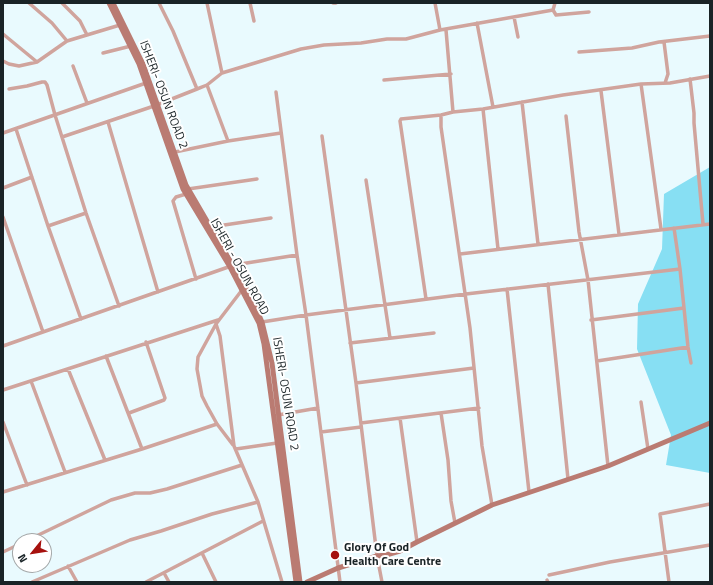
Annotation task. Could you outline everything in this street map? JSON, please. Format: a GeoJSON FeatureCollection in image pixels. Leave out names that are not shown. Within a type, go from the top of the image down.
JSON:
{"type":"FeatureCollection","features":[{"type":"Feature","properties":{"kind":"main road","name":"ISHERI - OSUN ROAD"},"geometry":{"type":"LineString","coordinates":[[109,3],[131,46],[156,106],[175,169],[232,266],[242,290],[259,323],[264,344],[296,582]]}},
{"type":"Feature","properties":{"kind":"main road","name":"ISHERI- OSUN ROAD 2"},"geometry":{"type":"LineString","coordinates":[[113,3],[144,64],[156,106],[175,152],[187,191],[211,227],[250,295],[262,322],[271,357],[300,582]]}},
{"type":"Feature","properties":{"kind":"main road"},"geometry":{"type":"LineString","coordinates":[[308,582],[338,568],[377,556],[400,551],[492,504],[608,466],[710,422]]}},
{"type":"Feature","properties":{"kind":"street"},"geometry":{"type":"LineString","coordinates":[[30,3],[52,23],[67,41]]}},
{"type":"Feature","properties":{"kind":"street"},"geometry":{"type":"LineString","coordinates":[[62,3],[80,21],[88,35]]}},
{"type":"Feature","properties":{"kind":"street"},"geometry":{"type":"LineString","coordinates":[[159,3],[173,31],[197,89]]}},
{"type":"Feature","properties":{"kind":"street"},"geometry":{"type":"LineString","coordinates":[[207,3],[222,73]]}},
{"type":"Feature","properties":{"kind":"street"},"geometry":{"type":"LineString","coordinates":[[250,3],[254,21]]}},
{"type":"Feature","properties":{"kind":"street"},"geometry":{"type":"LineString","coordinates":[[435,3],[440,30]]}},
{"type":"Feature","properties":{"kind":"street"},"geometry":{"type":"LineString","coordinates":[[555,3],[553,10],[556,15],[589,12]]}},
{"type":"Feature","properties":{"kind":"street"},"geometry":{"type":"LineString","coordinates":[[62,138],[156,106],[207,85],[222,73],[301,49],[324,45],[361,43],[387,39],[406,39],[440,30],[553,10]]}},
{"type":"Feature","properties":{"kind":"street"},"geometry":{"type":"LineString","coordinates":[[514,17],[518,38]]}},
{"type":"Feature","properties":{"kind":"street"},"geometry":{"type":"LineString","coordinates":[[477,23],[493,107]]}},
{"type":"Feature","properties":{"kind":"street"},"geometry":{"type":"LineString","coordinates":[[3,62],[19,66],[37,62],[67,41],[120,25]]}},
{"type":"Feature","properties":{"kind":"street"},"geometry":{"type":"LineString","coordinates":[[446,30],[453,112]]}},
{"type":"Feature","properties":{"kind":"street"},"geometry":{"type":"LineString","coordinates":[[3,34],[37,62]]}},
{"type":"Feature","properties":{"kind":"street"},"geometry":{"type":"LineString","coordinates":[[579,52],[632,48],[710,36]]}},
{"type":"Feature","properties":{"kind":"street"},"geometry":{"type":"LineString","coordinates":[[664,42],[668,74],[665,83]]}},
{"type":"Feature","properties":{"kind":"street"},"geometry":{"type":"LineString","coordinates":[[103,53],[131,46]]}},
{"type":"Feature","properties":{"kind":"street"},"geometry":{"type":"LineString","coordinates":[[73,66],[87,103]]}},
{"type":"Feature","properties":{"kind":"street"},"geometry":{"type":"LineString","coordinates":[[384,80],[450,74]]}},
{"type":"Feature","properties":{"kind":"street"},"geometry":{"type":"LineString","coordinates":[[426,299],[400,121],[401,119],[483,109],[641,84],[665,83],[710,76]]}},
{"type":"Feature","properties":{"kind":"street"},"geometry":{"type":"LineString","coordinates":[[690,79],[703,224]]}},
{"type":"Feature","properties":{"kind":"street"},"geometry":{"type":"LineString","coordinates":[[9,88],[27,86],[42,82],[45,82],[47,85],[86,213],[119,306]]}},
{"type":"Feature","properties":{"kind":"street"},"geometry":{"type":"LineString","coordinates":[[3,133],[146,83]]}},
{"type":"Feature","properties":{"kind":"street"},"geometry":{"type":"LineString","coordinates":[[641,84],[661,229]]}},
{"type":"Feature","properties":{"kind":"street"},"geometry":{"type":"LineString","coordinates":[[207,85],[228,141]]}},
{"type":"Feature","properties":{"kind":"street"},"geometry":{"type":"LineString","coordinates":[[601,91],[619,234]]}},
{"type":"Feature","properties":{"kind":"street"},"geometry":{"type":"LineString","coordinates":[[276,92],[296,255],[306,315],[340,582]]}},
{"type":"Feature","properties":{"kind":"street"},"geometry":{"type":"LineString","coordinates":[[522,102],[538,244]]}},
{"type":"Feature","properties":{"kind":"street"},"geometry":{"type":"LineString","coordinates":[[483,109],[498,249]]}},
{"type":"Feature","properties":{"kind":"street"},"geometry":{"type":"LineString","coordinates":[[441,115],[441,127],[466,294],[482,446],[492,504]]}},
{"type":"Feature","properties":{"kind":"street"},"geometry":{"type":"LineString","coordinates":[[566,116],[581,239],[588,280],[591,320],[597,361],[608,466]]}},
{"type":"Feature","properties":{"kind":"street"},"geometry":{"type":"LineString","coordinates":[[108,122],[158,292]]}},
{"type":"Feature","properties":{"kind":"street"},"geometry":{"type":"LineString","coordinates":[[16,129],[81,319]]}},
{"type":"Feature","properties":{"kind":"street"},"geometry":{"type":"LineString","coordinates":[[175,152],[228,141],[281,133]]}},
{"type":"Feature","properties":{"kind":"street"},"geometry":{"type":"LineString","coordinates":[[322,136],[356,383],[377,556],[382,582]]}},
{"type":"Feature","properties":{"kind":"street"},"geometry":{"type":"LineString","coordinates":[[3,188],[32,177]]}},
{"type":"Feature","properties":{"kind":"street"},"geometry":{"type":"LineString","coordinates":[[196,279],[173,200],[187,191],[257,179]]}},
{"type":"Feature","properties":{"kind":"street"},"geometry":{"type":"LineString","coordinates":[[366,180],[390,338]]}},
{"type":"Feature","properties":{"kind":"street"},"geometry":{"type":"LineString","coordinates":[[48,226],[86,213]]}},
{"type":"Feature","properties":{"kind":"street"},"geometry":{"type":"LineString","coordinates":[[3,217],[4,226],[43,332]]}},
{"type":"Feature","properties":{"kind":"street"},"geometry":{"type":"LineString","coordinates":[[211,227],[271,218]]}},
{"type":"Feature","properties":{"kind":"street"},"geometry":{"type":"LineString","coordinates":[[460,254],[710,224]]}},
{"type":"Feature","properties":{"kind":"street"},"geometry":{"type":"LineString","coordinates":[[674,228],[691,363]]}},
{"type":"Feature","properties":{"kind":"street"},"geometry":{"type":"LineString","coordinates":[[3,345],[232,266],[296,255]]}},
{"type":"Feature","properties":{"kind":"street"},"geometry":{"type":"LineString","coordinates":[[262,322],[426,299],[680,269]]}},
{"type":"Feature","properties":{"kind":"street"},"geometry":{"type":"LineString","coordinates":[[548,284],[568,479]]}},
{"type":"Feature","properties":{"kind":"street"},"geometry":{"type":"LineString","coordinates":[[507,289],[529,492]]}},
{"type":"Feature","properties":{"kind":"street"},"geometry":{"type":"LineString","coordinates":[[235,448],[216,424],[202,396],[197,370],[198,357],[218,320],[242,290]]}},
{"type":"Feature","properties":{"kind":"street"},"geometry":{"type":"LineString","coordinates":[[591,320],[684,308]]}},
{"type":"Feature","properties":{"kind":"street"},"geometry":{"type":"LineString","coordinates":[[3,390],[31,382],[146,342],[218,320]]}},
{"type":"Feature","properties":{"kind":"street"},"geometry":{"type":"LineString","coordinates":[[216,324],[220,336],[235,448],[258,502],[282,582]]}},
{"type":"Feature","properties":{"kind":"street"},"geometry":{"type":"LineString","coordinates":[[350,343],[434,334]]}},
{"type":"Feature","properties":{"kind":"street"},"geometry":{"type":"LineString","coordinates":[[129,413],[164,400],[165,398],[146,342]]}},
{"type":"Feature","properties":{"kind":"street"},"geometry":{"type":"LineString","coordinates":[[597,361],[688,346]]}},
{"type":"Feature","properties":{"kind":"street"},"geometry":{"type":"LineString","coordinates":[[106,356],[142,449]]}},
{"type":"Feature","properties":{"kind":"street"},"geometry":{"type":"LineString","coordinates":[[68,368],[105,460]]}},
{"type":"Feature","properties":{"kind":"street"},"geometry":{"type":"LineString","coordinates":[[356,383],[474,368]]}},
{"type":"Feature","properties":{"kind":"street"},"geometry":{"type":"LineString","coordinates":[[31,382],[65,472]]}},
{"type":"Feature","properties":{"kind":"street"},"geometry":{"type":"LineString","coordinates":[[641,402],[648,449]]}},
{"type":"Feature","properties":{"kind":"street"},"geometry":{"type":"LineString","coordinates":[[278,415],[318,408]]}},
{"type":"Feature","properties":{"kind":"street"},"geometry":{"type":"LineString","coordinates":[[321,432],[400,418],[479,408]]}},
{"type":"Feature","properties":{"kind":"street"},"geometry":{"type":"LineString","coordinates":[[441,413],[455,523]]}},
{"type":"Feature","properties":{"kind":"street"},"geometry":{"type":"LineString","coordinates":[[400,418],[417,542]]}},
{"type":"Feature","properties":{"kind":"street"},"geometry":{"type":"LineString","coordinates":[[3,422],[27,485]]}},
{"type":"Feature","properties":{"kind":"street"},"geometry":{"type":"LineString","coordinates":[[3,492],[142,449],[216,424]]}},
{"type":"Feature","properties":{"kind":"street"},"geometry":{"type":"LineString","coordinates":[[235,448],[277,443]]}},
{"type":"Feature","properties":{"kind":"street"},"geometry":{"type":"LineString","coordinates":[[43,533],[111,500],[135,493],[150,493],[167,489],[242,465]]}},
{"type":"Feature","properties":{"kind":"street"},"geometry":{"type":"LineString","coordinates":[[32,582],[130,540],[161,532],[212,514],[258,502]]}},
{"type":"Feature","properties":{"kind":"street"},"geometry":{"type":"LineString","coordinates":[[669,582],[660,514],[710,504]]}},
{"type":"Feature","properties":{"kind":"street"},"geometry":{"type":"LineString","coordinates":[[146,582],[263,521]]}},
{"type":"Feature","properties":{"kind":"street"},"geometry":{"type":"LineString","coordinates":[[549,575],[665,552],[710,545]]}},
{"type":"Feature","properties":{"kind":"street"},"geometry":{"type":"LineString","coordinates":[[202,553],[216,582]]}},
{"type":"Feature","properties":{"kind":"street"},"geometry":{"type":"LineString","coordinates":[[68,566],[77,582]]}},
{"type":"Feature","properties":{"kind":"street"},"geometry":{"type":"LineString","coordinates":[[164,573],[169,582]]}},
{"type":"Feature","properties":{"kind":"shaded area"},"geometry":{"type":"Polygon","coordinates":[[[710,167],[710,473],[666,465],[671,435],[637,349],[638,304],[662,249],[664,194],[710,167]]]}},
{"type":"Feature","properties":{"kind":"place","name":"Glory Of God Health Care Centre"},"geometry":{"type":"Point","coordinates":[335,555]}}]}
